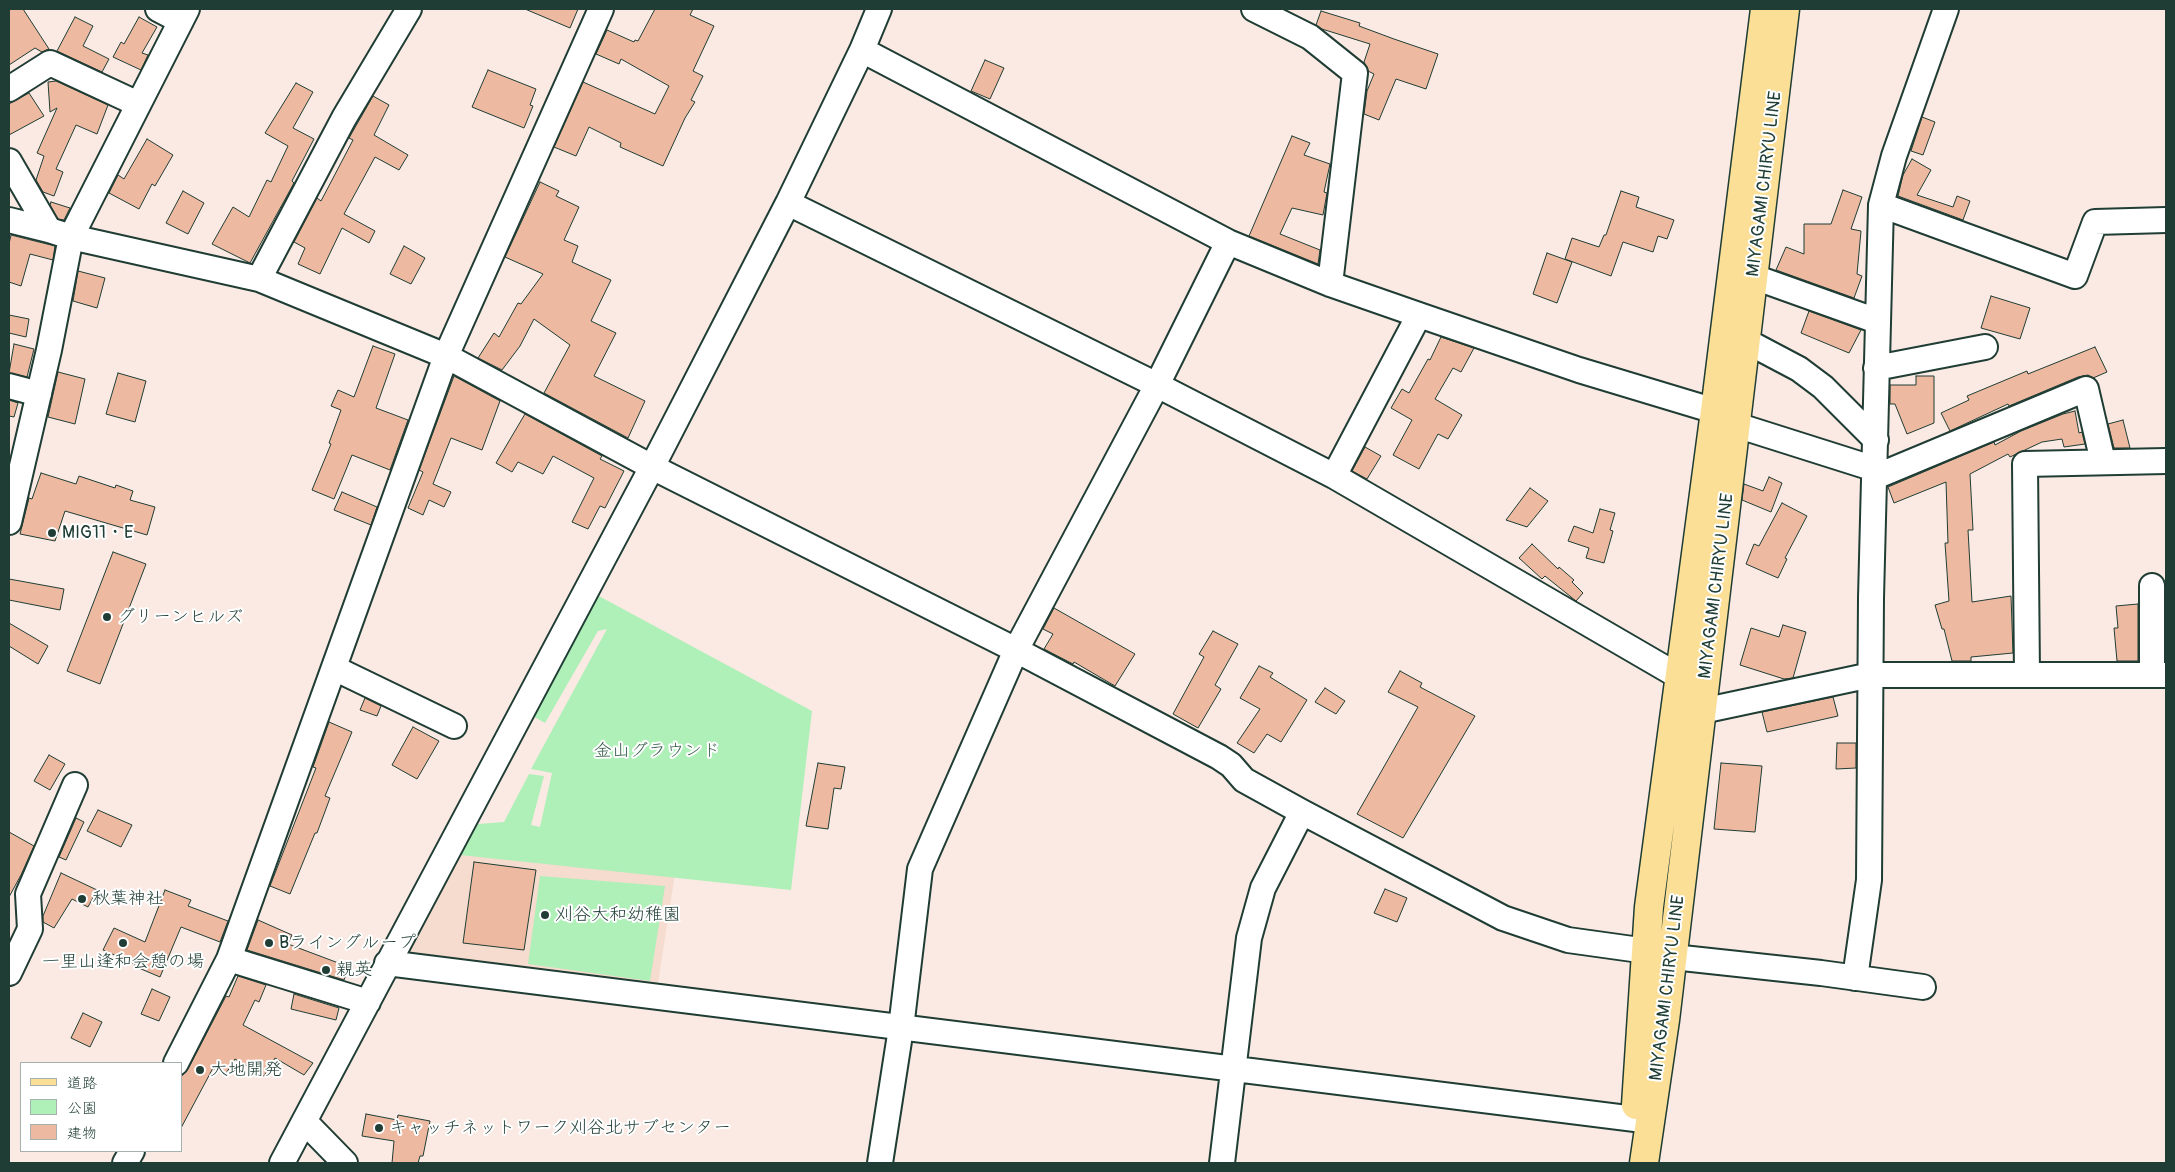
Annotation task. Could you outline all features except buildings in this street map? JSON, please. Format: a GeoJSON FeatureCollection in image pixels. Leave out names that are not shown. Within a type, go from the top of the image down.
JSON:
{"type":"FeatureCollection","features":[{"type":"Feature","properties":{"kind":"main road","name":"MIYAGAMI CHIRYU LINE"},"geometry":{"type":"LineString","coordinates":[[1629,1163],[1660,954],[1702,711],[1726,418],[1765,9]]}},
{"type":"Feature","properties":{"kind":"main road","name":"MIYAGAMI CHIRYU LINE"},"geometry":{"type":"LineString","coordinates":[[1644,1163],[1660,954],[1649,906],[1680,677],[1726,418],[1746,341],[1785,9]]}},
{"type":"Feature","properties":{"kind":"street"},"geometry":{"type":"LineString","coordinates":[[9,522],[18,439],[39,394],[71,237],[184,15],[158,9]]}},
{"type":"Feature","properties":{"kind":"street"},"geometry":{"type":"LineString","coordinates":[[260,279],[344,118],[410,9]]}},
{"type":"Feature","properties":{"kind":"street"},"geometry":{"type":"LineString","coordinates":[[177,1062],[229,958],[446,356],[601,9]]}},
{"type":"Feature","properties":{"kind":"street"},"geometry":{"type":"LineString","coordinates":[[282,1163],[306,1122],[387,963],[652,467],[788,203],[862,50],[879,9]]}},
{"type":"Feature","properties":{"kind":"street"},"geometry":{"type":"LineString","coordinates":[[1254,9],[1310,37],[1355,73],[1330,284]]}},
{"type":"Feature","properties":{"kind":"street"},"geometry":{"type":"LineString","coordinates":[[1855,978],[1869,880],[1871,598],[1881,205],[1894,156],[1946,9]]}},
{"type":"Feature","properties":{"kind":"street"},"geometry":{"type":"LineString","coordinates":[[862,50],[1228,242],[1330,284],[1578,370],[1726,418],[1875,473],[2086,389],[2103,462]]}},
{"type":"Feature","properties":{"kind":"street"},"geometry":{"type":"LineString","coordinates":[[9,89],[50,63],[138,104]]}},
{"type":"Feature","properties":{"kind":"street"},"geometry":{"type":"LineString","coordinates":[[9,161],[49,230]]}},
{"type":"Feature","properties":{"kind":"street"},"geometry":{"type":"LineString","coordinates":[[788,203],[1157,385],[1334,476],[1680,677]]}},
{"type":"Feature","properties":{"kind":"street"},"geometry":{"type":"LineString","coordinates":[[1881,205],[2075,276],[2095,222],[2166,220]]}},
{"type":"Feature","properties":{"kind":"street"},"geometry":{"type":"LineString","coordinates":[[9,220],[71,237],[260,279],[446,356],[652,467],[1016,650],[1219,757],[1231,765],[1244,780],[1503,918],[1568,940],[1660,954],[1923,988]]}},
{"type":"Feature","properties":{"kind":"street"},"geometry":{"type":"LineString","coordinates":[[880,1163],[901,1028],[920,869],[1016,650],[1157,385],[1228,242]]}},
{"type":"Feature","properties":{"kind":"street"},"geometry":{"type":"LineString","coordinates":[[1754,277],[1877,321]]}},
{"type":"Feature","properties":{"kind":"street"},"geometry":{"type":"LineString","coordinates":[[1334,476],[1419,315]]}},
{"type":"Feature","properties":{"kind":"street"},"geometry":{"type":"LineString","coordinates":[[1746,341],[1799,369],[1823,387],[1876,440]]}},
{"type":"Feature","properties":{"kind":"street"},"geometry":{"type":"LineString","coordinates":[[1876,368],[1985,347]]}},
{"type":"Feature","properties":{"kind":"street"},"geometry":{"type":"LineString","coordinates":[[9,386],[39,394]]}},
{"type":"Feature","properties":{"kind":"street"},"geometry":{"type":"LineString","coordinates":[[2027,675],[2025,464],[2166,461]]}},
{"type":"Feature","properties":{"kind":"street"},"geometry":{"type":"LineString","coordinates":[[1702,711],[1871,676],[2159,675],[2152,586]]}},
{"type":"Feature","properties":{"kind":"street"},"geometry":{"type":"LineString","coordinates":[[334,668],[454,726]]}},
{"type":"Feature","properties":{"kind":"street"},"geometry":{"type":"LineString","coordinates":[[9,974],[30,929],[28,894],[75,785]]}},
{"type":"Feature","properties":{"kind":"street"},"geometry":{"type":"LineString","coordinates":[[1222,1163],[1249,938],[1264,888],[1302,812]]}},
{"type":"Feature","properties":{"kind":"street"},"geometry":{"type":"LineString","coordinates":[[229,958],[368,1002]]}},
{"type":"Feature","properties":{"kind":"street"},"geometry":{"type":"LineString","coordinates":[[387,963],[1635,1119]]}},
{"type":"Feature","properties":{"kind":"street"},"geometry":{"type":"LineString","coordinates":[[306,1122],[345,1163]]}},
{"type":"Feature","properties":{"kind":"street"},"geometry":{"type":"LineString","coordinates":[[125,1163],[131,1152]]}},
{"type":"Feature","properties":{"kind":"shaded area","name":"刈谷大和幼稚園"},"geometry":{"type":"Polygon","coordinates":[[[465,832],[675,874],[657,989],[400,956],[465,832]]]}},
{"type":"Feature","properties":{"kind":"green space","name":"金山グラウンド"},"geometry":{"type":"Polygon","coordinates":[[[597,595],[812,711],[791,890],[460,855],[478,824],[504,822],[529,774],[544,776],[531,825],[540,827],[552,773],[531,769],[607,629],[598,631],[545,723],[529,714],[597,595]]]}},
{"type":"Feature","properties":{"kind":"green space"},"geometry":{"type":"Polygon","coordinates":[[[540,876],[665,886],[650,981],[528,964],[540,876]]]}},
{"type":"Feature","properties":{"kind":"place","name":"MIG11・E"},"geometry":{"type":"Point","coordinates":[52,533]}},
{"type":"Feature","properties":{"kind":"place","name":"グリーンヒルズ"},"geometry":{"type":"Point","coordinates":[107,617]}},
{"type":"Feature","properties":{"kind":"place","name":"秋葉神社"},"geometry":{"type":"Point","coordinates":[82,899]}},
{"type":"Feature","properties":{"kind":"place","name":"刈谷大和幼稚園"},"geometry":{"type":"Point","coordinates":[545,915]}},
{"type":"Feature","properties":{"kind":"place","name":"一里山逢和会憩の場"},"geometry":{"type":"Point","coordinates":[123,943]}},
{"type":"Feature","properties":{"kind":"place","name":"Bライングループ"},"geometry":{"type":"Point","coordinates":[269,943]}},
{"type":"Feature","properties":{"kind":"place","name":"親英"},"geometry":{"type":"Point","coordinates":[326,970]}},
{"type":"Feature","properties":{"kind":"place","name":"大地開発"},"geometry":{"type":"Point","coordinates":[200,1070]}},
{"type":"Feature","properties":{"kind":"place","name":"キャッチネットワーク刈谷北サブセンター"},"geometry":{"type":"Point","coordinates":[379,1128]}}]}
